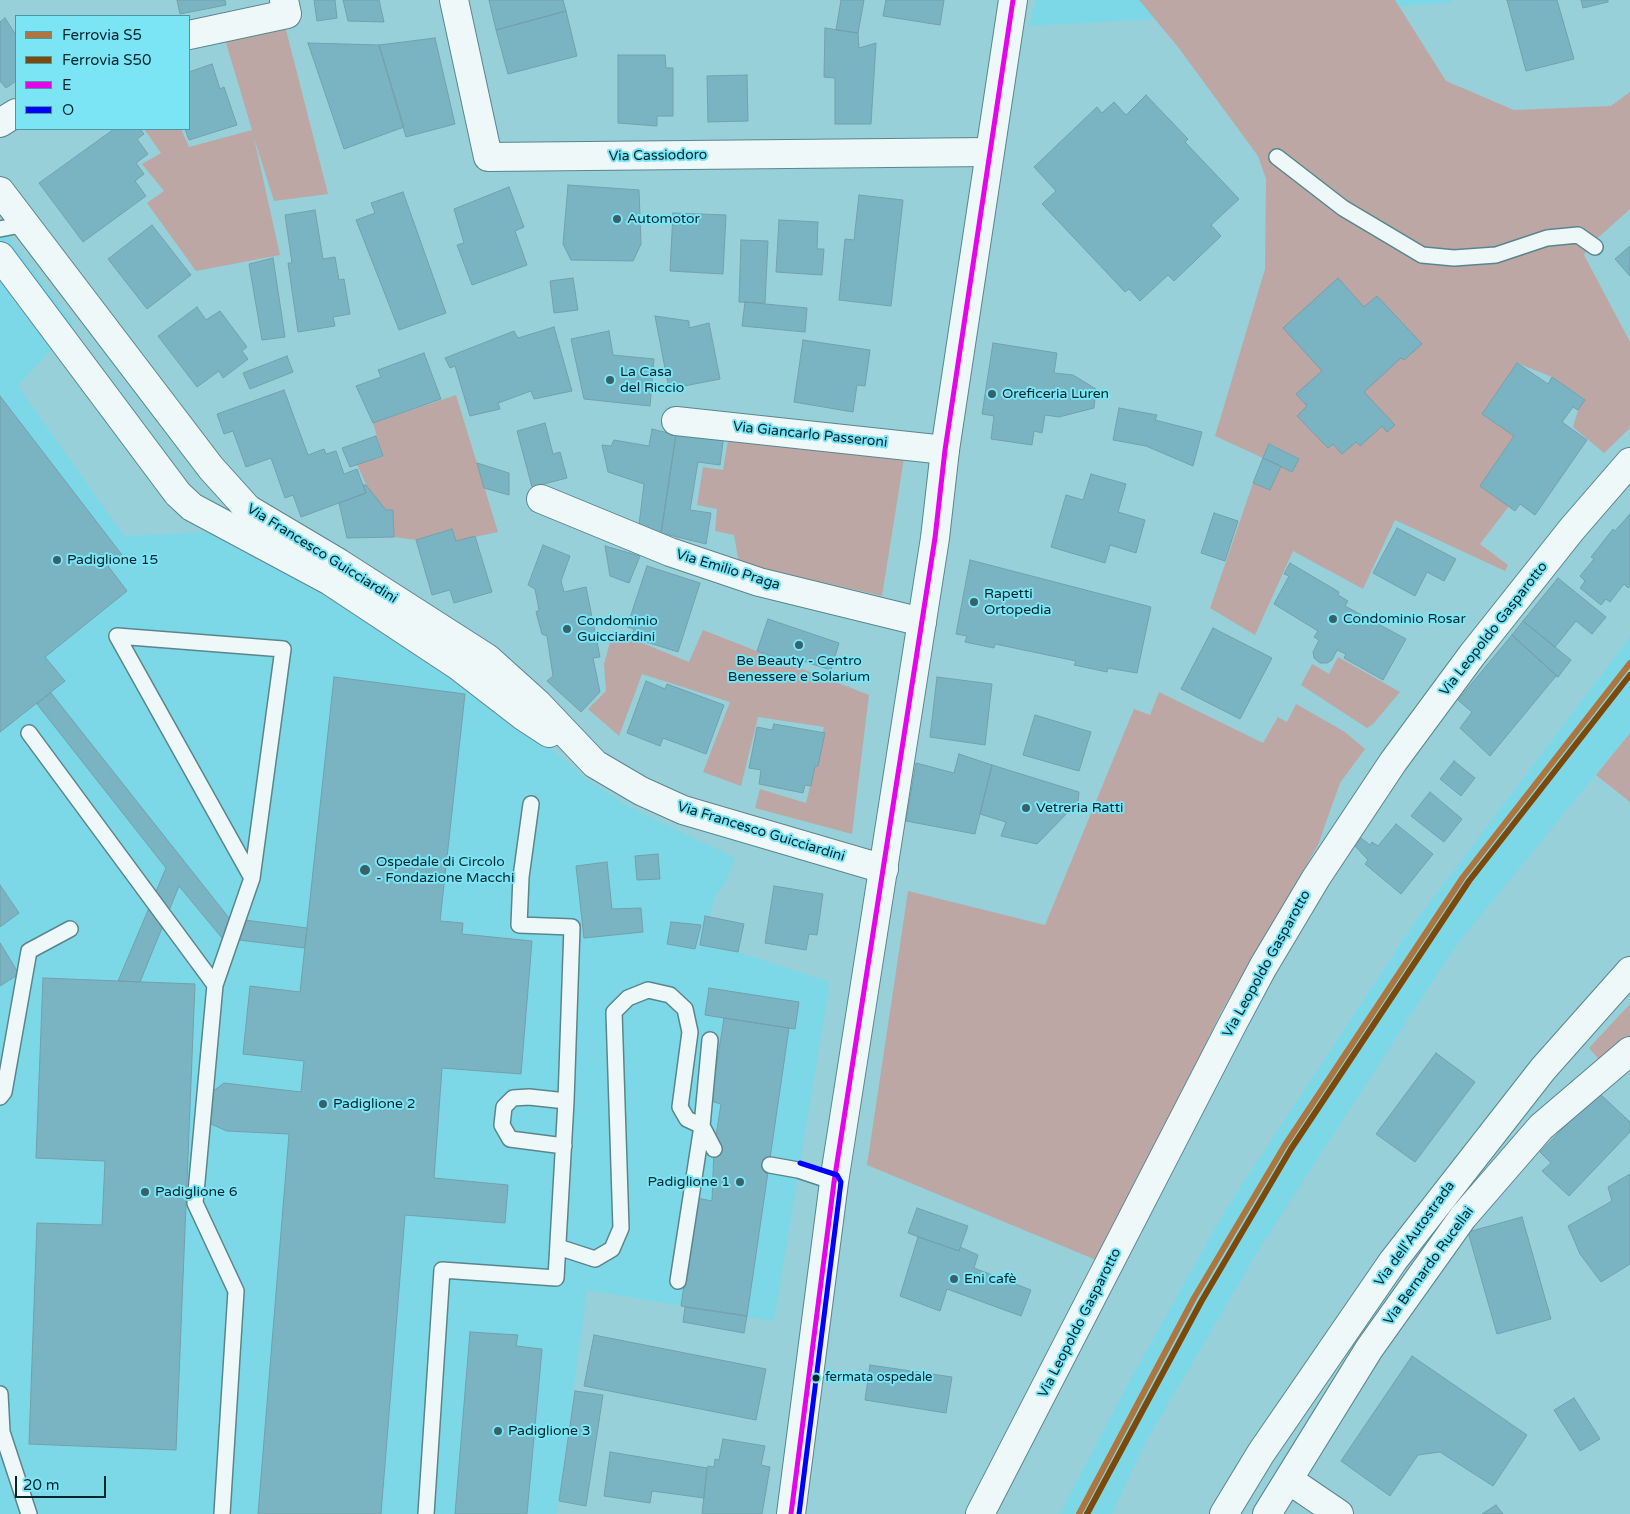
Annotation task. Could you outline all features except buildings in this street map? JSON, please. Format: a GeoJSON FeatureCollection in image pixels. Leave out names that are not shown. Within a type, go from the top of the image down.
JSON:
{"type":"FeatureCollection","features":[{"type":"Feature","properties":{"kind":"main road"},"geometry":{"type":"LineString","coordinates":[[190,35],[287,14],[284,0]]}},
{"type":"Feature","properties":{"kind":"main road","name":"Via Cassiodoro"},"geometry":{"type":"LineString","coordinates":[[454,0],[488,158],[989,152]]}},
{"type":"Feature","properties":{"kind":"main road"},"geometry":{"type":"LineString","coordinates":[[791,1514],[834,1182],[922,622],[945,450],[1013,0]]}},
{"type":"Feature","properties":{"kind":"main road"},"geometry":{"type":"LineString","coordinates":[[0,123],[15,114]]}},
{"type":"Feature","properties":{"kind":"main road","name":"Via Francesco Guicciardini"},"geometry":{"type":"LineString","coordinates":[[0,191],[13,226],[211,468],[248,509],[339,563],[487,658],[538,704],[590,759]]}},
{"type":"Feature","properties":{"kind":"main road","name":"Via Francesco Guicciardini"},"geometry":{"type":"LineString","coordinates":[[0,256],[178,494],[192,507],[330,581],[457,665],[523,716],[641,791],[683,810],[884,869]]}},
{"type":"Feature","properties":{"kind":"main road","name":"Via Giancarlo Passeroni"},"geometry":{"type":"LineString","coordinates":[[676,420],[945,450]]}},
{"type":"Feature","properties":{"kind":"main road","name":"Via Leopoldo Gasparotto"},"geometry":{"type":"LineString","coordinates":[[980,1514],[1241,1008],[1316,878],[1392,762],[1472,655],[1572,529],[1630,462]]}},
{"type":"Feature","properties":{"kind":"main road","name":"Via Emilio Praga"},"geometry":{"type":"LineString","coordinates":[[541,499],[670,552],[750,579],[922,622]]}},
{"type":"Feature","properties":{"kind":"main road","name":"Via dell'Autostrada"},"geometry":{"type":"LineString","coordinates":[[1224,1514],[1261,1453],[1399,1254],[1537,1076],[1630,971]]}},
{"type":"Feature","properties":{"kind":"main road","name":"Via Bernardo Rucellai"},"geometry":{"type":"LineString","coordinates":[[1267,1514],[1369,1349],[1463,1217],[1542,1126],[1630,1050]]}},
{"type":"Feature","properties":{"kind":"main road"},"geometry":{"type":"LineString","coordinates":[[1289,1480],[1339,1514]]}},
{"type":"Feature","properties":{"kind":"lane"},"geometry":{"type":"LineString","coordinates":[[1277,157],[1343,208],[1422,255],[1454,258],[1496,255],[1547,238],[1578,235],[1595,247]]}},
{"type":"Feature","properties":{"kind":"lane"},"geometry":{"type":"LineString","coordinates":[[222,1514],[236,1291],[195,1203],[215,984],[252,878],[283,649],[117,636],[252,878]]}},
{"type":"Feature","properties":{"kind":"lane"},"geometry":{"type":"LineString","coordinates":[[29,733],[215,984]]}},
{"type":"Feature","properties":{"kind":"lane"},"geometry":{"type":"LineString","coordinates":[[426,1514],[442,1270],[556,1278],[564,1146],[572,927],[519,925],[521,877],[530,804]]}},
{"type":"Feature","properties":{"kind":"lane"},"geometry":{"type":"LineString","coordinates":[[0,1097],[4,1092],[29,951],[70,929]]}},
{"type":"Feature","properties":{"kind":"lane"},"geometry":{"type":"LineString","coordinates":[[558,1247],[594,1259],[612,1249],[621,1228],[614,1012],[628,998],[648,990],[670,995],[685,1009],[690,1032],[680,1107],[687,1120],[702,1126],[714,1149]]}},
{"type":"Feature","properties":{"kind":"lane"},"geometry":{"type":"LineString","coordinates":[[678,1281],[702,1126],[710,1040]]}},
{"type":"Feature","properties":{"kind":"lane"},"geometry":{"type":"LineString","coordinates":[[564,1146],[510,1139],[502,1125],[504,1107],[512,1098],[529,1096],[566,1101]]}},
{"type":"Feature","properties":{"kind":"lane"},"geometry":{"type":"LineString","coordinates":[[770,1165],[798,1170],[834,1182]]}},
{"type":"Feature","properties":{"kind":"lane"},"geometry":{"type":"LineString","coordinates":[[0,1394],[2,1432],[30,1514]]}},
{"type":"Feature","properties":{"kind":"shaded area"},"geometry":{"type":"Polygon","coordinates":[[[1036,0],[1454,0],[1449,3],[1029,26],[1036,0]]]}},
{"type":"Feature","properties":{"kind":"shaded area"},"geometry":{"type":"Polygon","coordinates":[[[1139,0],[1395,0],[1446,81],[1514,110],[1611,106],[1630,92],[1630,209],[1591,244],[1584,255],[1630,342],[1630,428],[1604,453],[1573,427],[1578,410],[1585,400],[1552,377],[1517,363],[1482,414],[1514,436],[1480,486],[1509,506],[1480,544],[1508,565],[1505,571],[1395,520],[1363,589],[1293,551],[1255,635],[1210,608],[1253,483],[1270,490],[1281,466],[1292,472],[1299,459],[1270,444],[1263,458],[1215,436],[1265,269],[1266,179],[1258,156],[1178,47],[1139,0]]]}},
{"type":"Feature","properties":{"kind":"shaded area"},"geometry":{"type":"Polygon","coordinates":[[[285,26],[328,194],[274,201],[254,138],[280,255],[196,271],[147,203],[164,191],[142,164],[161,153],[145,130],[181,130],[189,147],[252,130],[224,36],[285,26]]]}},
{"type":"Feature","properties":{"kind":"shaded area","name":"Ospedale di Circolo - Fondazione Macchi"},"geometry":{"type":"Polygon","coordinates":[[[0,226],[74,324],[18,386],[124,536],[208,532],[374,613],[533,733],[587,780],[627,806],[735,858],[725,882],[714,899],[704,941],[830,982],[774,1321],[587,1290],[557,1514],[0,1514],[0,226]]]}},
{"type":"Feature","properties":{"kind":"shaded area"},"geometry":{"type":"Polygon","coordinates":[[[456,395],[498,532],[456,541],[452,529],[416,540],[394,537],[393,510],[386,510],[366,485],[357,464],[383,457],[373,423],[456,395]]]}},
{"type":"Feature","properties":{"kind":"shaded area"},"geometry":{"type":"Polygon","coordinates":[[[729,434],[905,452],[882,596],[739,563],[734,535],[715,531],[717,509],[697,505],[703,467],[723,470],[729,434]]]}},
{"type":"Feature","properties":{"kind":"shaded area"},"geometry":{"type":"Polygon","coordinates":[[[703,630],[869,695],[852,834],[755,808],[760,789],[806,803],[824,727],[758,717],[741,786],[703,772],[730,702],[642,674],[619,736],[588,709],[606,691],[604,664],[613,631],[689,662],[703,630]]]}},
{"type":"Feature","properties":{"kind":"shaded area"},"geometry":{"type":"Polygon","coordinates":[[[1630,637],[1630,733],[1455,947],[1261,1246],[1144,1445],[1112,1514],[1060,1514],[1128,1384],[1225,1211],[1413,925],[1630,637]]]}},
{"type":"Feature","properties":{"kind":"shaded area"},"geometry":{"type":"Polygon","coordinates":[[[1338,657],[1400,692],[1373,724],[1367,728],[1301,685],[1312,664],[1329,674],[1338,657]]]}},
{"type":"Feature","properties":{"kind":"shaded area"},"geometry":{"type":"Polygon","coordinates":[[[1159,692],[1263,743],[1278,717],[1287,722],[1296,704],[1345,732],[1365,749],[1340,783],[1318,845],[1221,1012],[1101,1262],[867,1165],[908,891],[1045,925],[1134,709],[1150,715],[1159,692]]]}},
{"type":"Feature","properties":{"kind":"shaded area"},"geometry":{"type":"Polygon","coordinates":[[[1630,733],[1630,802],[1596,775],[1630,733]]]}},
{"type":"Feature","properties":{"kind":"shaded area"},"geometry":{"type":"Polygon","coordinates":[[[1630,1004],[1630,1041],[1603,1064],[1589,1048],[1630,1004]]]}},
{"type":"Feature","properties":{"kind":"rail line","name":"S5"},"geometry":{"type":"LineString","coordinates":[[1079,1514],[1194,1298],[1285,1145],[1463,877],[1630,663]]}},
{"type":"Feature","properties":{"kind":"rail line","name":"S50"},"geometry":{"type":"LineString","coordinates":[[1087,1514],[1201,1302],[1291,1149],[1469,881],[1630,675]]}},
{"type":"Feature","properties":{"kind":"transit line","name":"E"},"geometry":{"type":"LineString","coordinates":[[791,1514],[834,1182],[935,538],[945,450],[1013,0]]}},
{"type":"Feature","properties":{"kind":"transit line","name":"O"},"geometry":{"type":"LineString","coordinates":[[799,1514],[841,1182],[837,1175],[800,1163]]}},
{"type":"Feature","properties":{"kind":"place","name":"Automotor"},"geometry":{"type":"Point","coordinates":[617,219]}},
{"type":"Feature","properties":{"kind":"place","name":"La Casa del Riccio"},"geometry":{"type":"Point","coordinates":[610,380]}},
{"type":"Feature","properties":{"kind":"place","name":"Oreficeria Luren"},"geometry":{"type":"Point","coordinates":[992,394]}},
{"type":"Feature","properties":{"kind":"place","name":"Padiglione 15"},"geometry":{"type":"Point","coordinates":[57,560]}},
{"type":"Feature","properties":{"kind":"place","name":"Rapetti Ortopedia"},"geometry":{"type":"Point","coordinates":[974,602]}},
{"type":"Feature","properties":{"kind":"place","name":"Condominio Rosar"},"geometry":{"type":"Point","coordinates":[1333,619]}},
{"type":"Feature","properties":{"kind":"place","name":"Condominio Guicciardini"},"geometry":{"type":"Point","coordinates":[567,629]}},
{"type":"Feature","properties":{"kind":"place","name":"Be Beauty - Centro Benessere e Solarium"},"geometry":{"type":"Point","coordinates":[799,645]}},
{"type":"Feature","properties":{"kind":"place","name":"Vetreria Ratti"},"geometry":{"type":"Point","coordinates":[1026,808]}},
{"type":"Feature","properties":{"kind":"place","name":"Ospedale di Circolo - Fondazione Macchi"},"geometry":{"type":"Point","coordinates":[365,870]}},
{"type":"Feature","properties":{"kind":"place","name":"Padiglione 2"},"geometry":{"type":"Point","coordinates":[323,1104]}},
{"type":"Feature","properties":{"kind":"place","name":"Padiglione 1"},"geometry":{"type":"Point","coordinates":[740,1182]}},
{"type":"Feature","properties":{"kind":"place","name":"Padiglione 6"},"geometry":{"type":"Point","coordinates":[145,1192]}},
{"type":"Feature","properties":{"kind":"place","name":"Eni cafè"},"geometry":{"type":"Point","coordinates":[954,1279]}},
{"type":"Feature","properties":{"kind":"place","name":"fermata ospedale"},"geometry":{"type":"Point","coordinates":[816,1378]}},
{"type":"Feature","properties":{"kind":"place","name":"Padiglione 3"},"geometry":{"type":"Point","coordinates":[498,1431]}}]}
